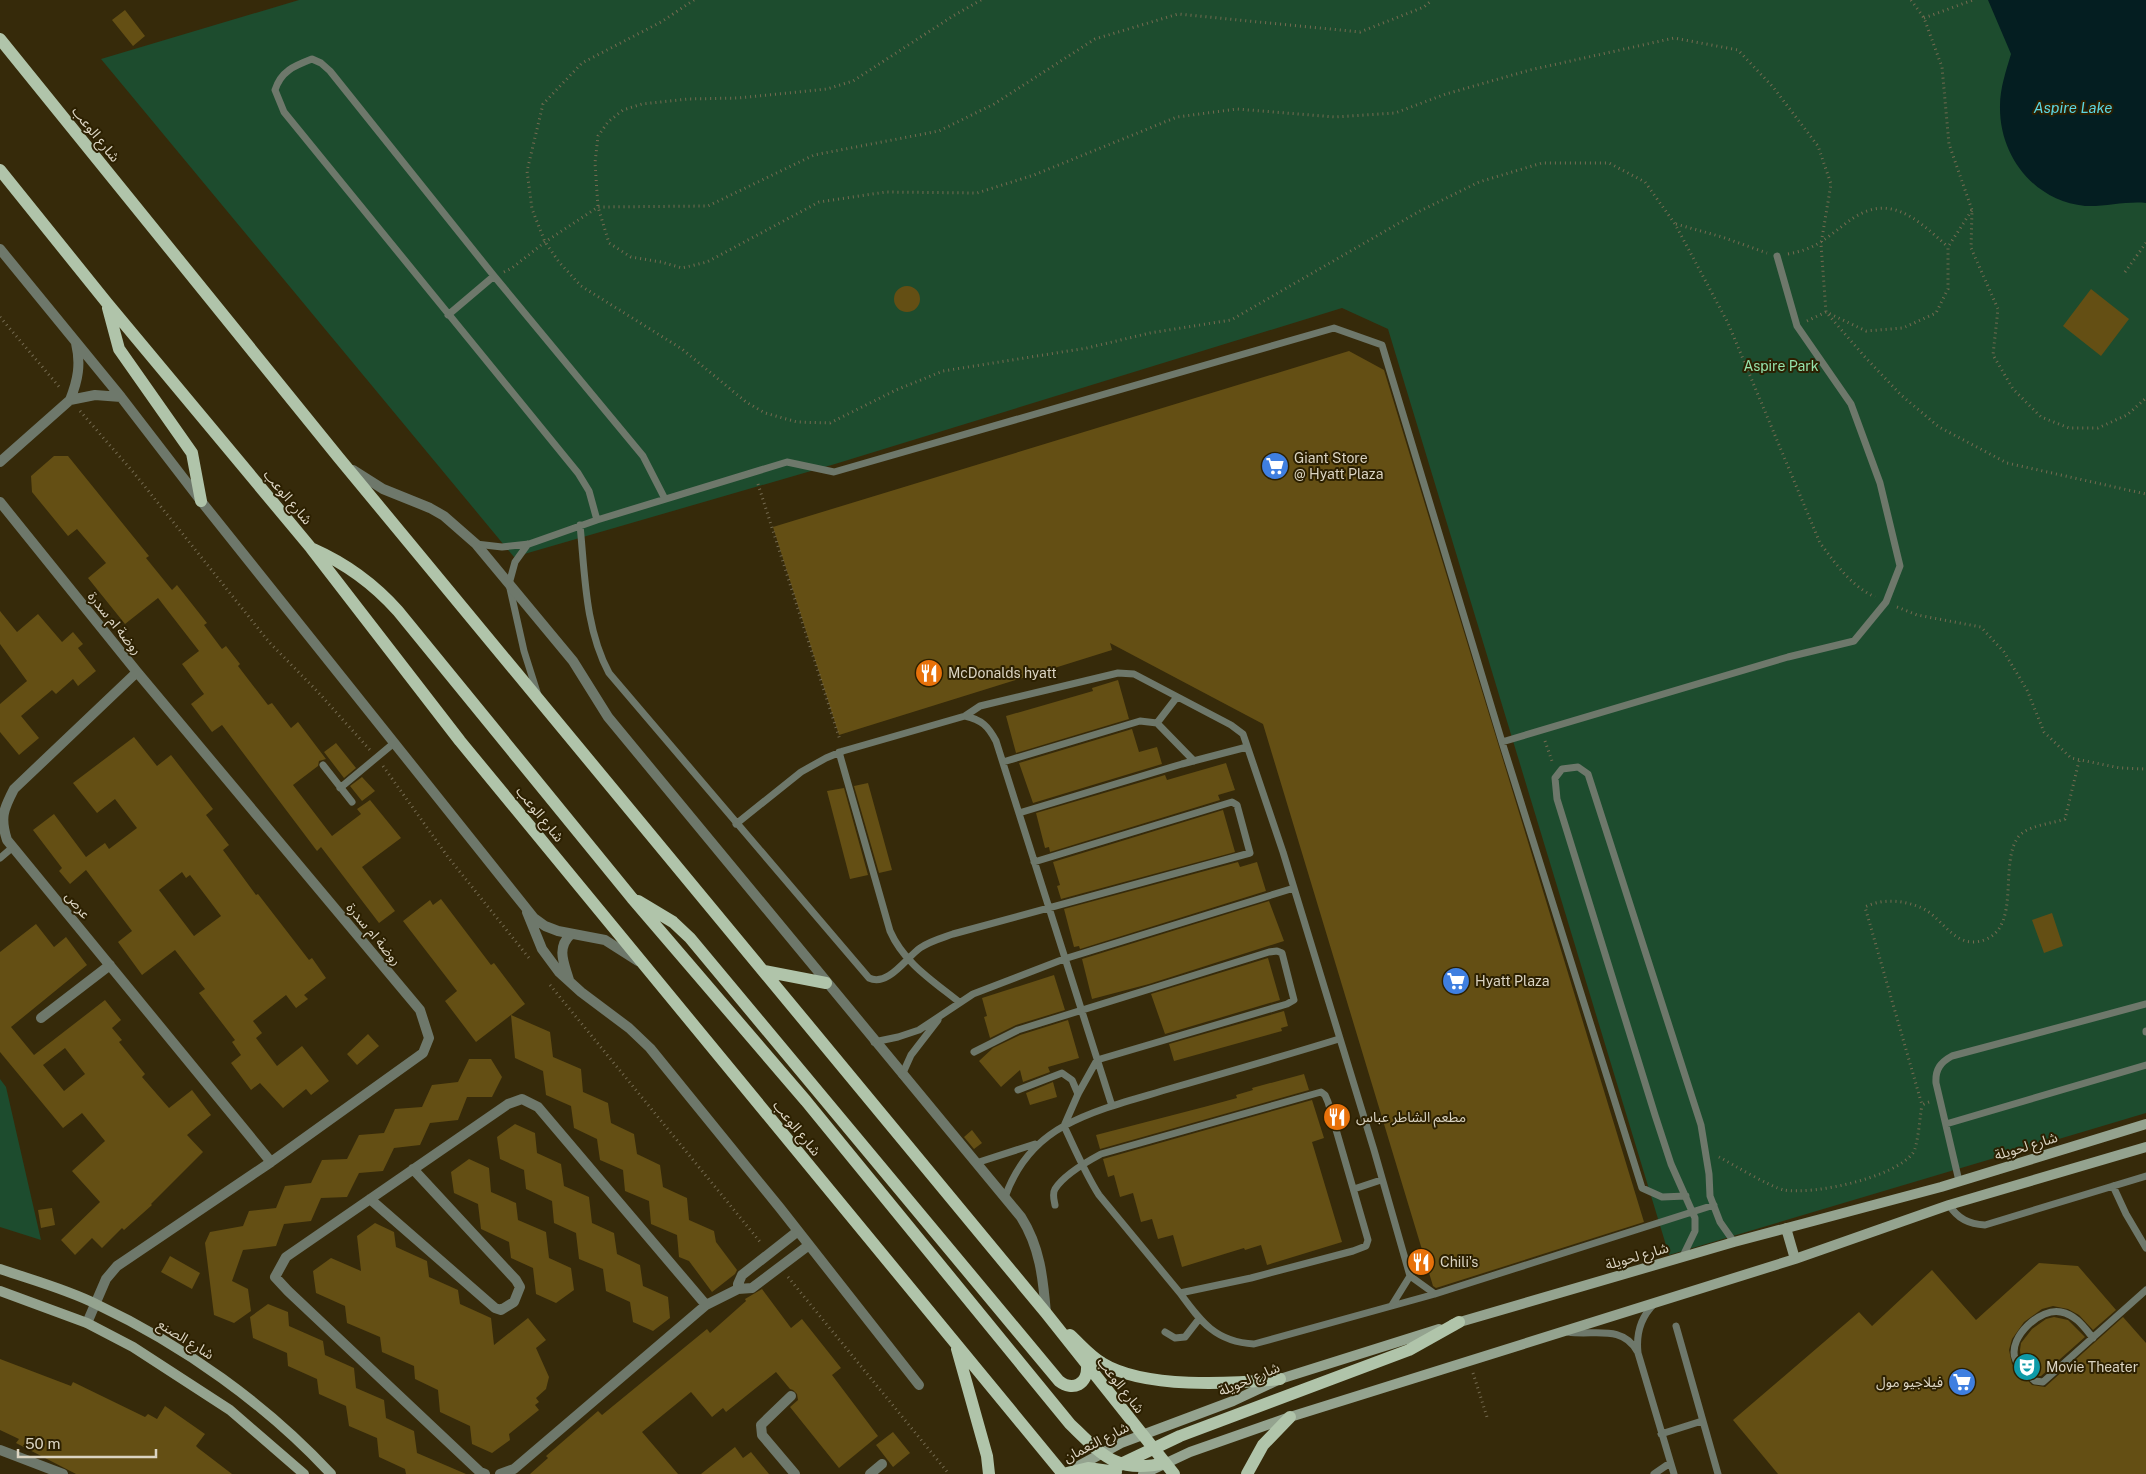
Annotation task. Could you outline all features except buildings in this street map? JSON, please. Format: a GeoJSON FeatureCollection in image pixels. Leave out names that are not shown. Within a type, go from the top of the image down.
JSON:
{"type":"FeatureCollection","features":[{"type":"Feature","properties":{"kind":"main road","name":"شارع الوعب"},"geometry":{"type":"LineString","coordinates":[[0,39],[339,458],[1046,1313],[1141,1435],[1174,1474]]}},
{"type":"Feature","properties":{"kind":"main road","name":"شارع الوعب"},"geometry":{"type":"LineString","coordinates":[[0,170],[107,303],[311,548],[460,741],[1063,1474]]}},
{"type":"Feature","properties":{"kind":"main road"},"geometry":{"type":"LineString","coordinates":[[107,303],[119,349],[192,453],[201,501]]}},
{"type":"Feature","properties":{"kind":"main road"},"geometry":{"type":"LineString","coordinates":[[311,548],[336,559],[359,573],[380,590],[632,898],[812,1109],[1059,1411],[1101,1453],[1113,1470]]}},
{"type":"Feature","properties":{"kind":"main road"},"geometry":{"type":"LineString","coordinates":[[632,898],[654,909],[690,938],[1059,1382],[1072,1387],[1079,1386],[1088,1374],[1087,1366]]}},
{"type":"Feature","properties":{"kind":"main road"},"geometry":{"type":"LineString","coordinates":[[764,971],[826,983]]}},
{"type":"Feature","properties":{"kind":"main road"},"geometry":{"type":"LineString","coordinates":[[1046,1313],[1100,1362],[1126,1374],[1155,1379],[1231,1383],[1280,1380]]}},
{"type":"Feature","properties":{"kind":"main road"},"geometry":{"type":"LineString","coordinates":[[1113,1470],[1153,1448],[1180,1436],[1409,1350],[1459,1322]]}},
{"type":"Feature","properties":{"kind":"main road"},"geometry":{"type":"LineString","coordinates":[[955,1345],[987,1456],[989,1474]]}},
{"type":"Feature","properties":{"kind":"main road"},"geometry":{"type":"LineString","coordinates":[[1247,1474],[1263,1445],[1290,1417]]}},
{"type":"Feature","properties":{"kind":"main road"},"geometry":{"type":"LineString","coordinates":[[1113,1470],[1134,1449],[1141,1435]]}},
{"type":"Feature","properties":{"kind":"main road"},"geometry":{"type":"LineString","coordinates":[[1063,1474],[1088,1468],[1113,1470],[1141,1468],[1165,1463]]}},
{"type":"Feature","properties":{"kind":"street"},"geometry":{"type":"LineString","coordinates":[[0,250],[121,397],[201,501],[534,918],[545,926],[558,931],[605,940],[647,967]]}},
{"type":"Feature","properties":{"kind":"street"},"geometry":{"type":"LineString","coordinates":[[70,400],[79,372],[79,356],[76,341]]}},
{"type":"Feature","properties":{"kind":"street"},"geometry":{"type":"LineString","coordinates":[[2,457],[70,400],[95,395],[121,397]]}},
{"type":"Feature","properties":{"kind":"street","name":"شارع الوعب"},"geometry":{"type":"LineString","coordinates":[[339,458],[367,480],[444,516],[476,544],[573,661],[604,712],[874,1042],[1005,1197],[1029,1230],[1043,1274],[1046,1313]]}},
{"type":"Feature","properties":{"kind":"street","name":"روضة ام سدرة"},"geometry":{"type":"LineString","coordinates":[[0,502],[137,672],[420,1010],[429,1038],[423,1053],[271,1162],[117,1266],[106,1279],[88,1322]]}},
{"type":"Feature","properties":{"kind":"street","name":"عرص"},"geometry":{"type":"LineString","coordinates":[[137,672],[14,789],[4,808],[0,826],[13,847],[271,1162]]}},
{"type":"Feature","properties":{"kind":"street"},"geometry":{"type":"LineString","coordinates":[[525,907],[542,949],[549,961],[569,982],[629,1028],[650,1048],[919,1384]]}},
{"type":"Feature","properties":{"kind":"street"},"geometry":{"type":"LineString","coordinates":[[569,982],[562,946],[572,934]]}},
{"type":"Feature","properties":{"kind":"street"},"geometry":{"type":"LineString","coordinates":[[41,1018],[110,965]]}},
{"type":"Feature","properties":{"kind":"street"},"geometry":{"type":"LineString","coordinates":[[485,1474],[480,1472],[275,1277],[286,1257],[508,1104],[522,1099],[538,1107],[706,1305]]}},
{"type":"Feature","properties":{"kind":"street","name":"شارع لحويلة"},"geometry":{"type":"LineString","coordinates":[[1141,1435],[1233,1401],[1280,1380],[1459,1322],[1734,1242],[1960,1181],[2146,1124]]}},
{"type":"Feature","properties":{"kind":"street"},"geometry":{"type":"LineString","coordinates":[[1143,1474],[1190,1452],[1290,1417],[1795,1259],[1949,1205],[2146,1147]]}},
{"type":"Feature","properties":{"kind":"street"},"geometry":{"type":"LineString","coordinates":[[370,1199],[495,1308],[501,1310],[514,1302],[520,1287],[516,1280],[413,1168]]}},
{"type":"Feature","properties":{"kind":"street"},"geometry":{"type":"LineString","coordinates":[[1786,1228],[1795,1259]]}},
{"type":"Feature","properties":{"kind":"street"},"geometry":{"type":"LineString","coordinates":[[738,1289],[742,1275],[798,1231]]}},
{"type":"Feature","properties":{"kind":"street"},"geometry":{"type":"LineString","coordinates":[[500,1474],[514,1469],[706,1305],[738,1289],[752,1288],[809,1245]]}},
{"type":"Feature","properties":{"kind":"street","name":"شارع الصنع"},"geometry":{"type":"LineString","coordinates":[[0,1269],[95,1303],[167,1342],[226,1382],[302,1443],[331,1474]]}},
{"type":"Feature","properties":{"kind":"street"},"geometry":{"type":"LineString","coordinates":[[0,1291],[88,1322],[134,1347],[230,1410],[304,1474]]}},
{"type":"Feature","properties":{"kind":"street"},"geometry":{"type":"LineString","coordinates":[[791,1396],[760,1425],[760,1430],[762,1435],[795,1474]]}},
{"type":"Feature","properties":{"kind":"street","name":"شارع النعمان"},"geometry":{"type":"LineString","coordinates":[[1063,1474],[1101,1453],[1141,1435]]}},
{"type":"Feature","properties":{"kind":"street"},"geometry":{"type":"LineString","coordinates":[[0,1450],[61,1474]]}},
{"type":"Feature","properties":{"kind":"street"},"geometry":{"type":"LineString","coordinates":[[870,1474],[882,1464]]}},
{"type":"Feature","properties":{"kind":"lane"},"geometry":{"type":"LineString","coordinates":[[597,520],[589,491],[578,473],[284,112],[275,90],[278,79],[290,67],[312,59],[321,63],[330,71],[494,276],[643,456],[665,499]]}},
{"type":"Feature","properties":{"kind":"lane"},"geometry":{"type":"LineString","coordinates":[[1502,742],[1788,657],[1854,641],[1886,602],[1900,566],[1880,483],[1851,404],[1797,326],[1777,256]]}},
{"type":"Feature","properties":{"kind":"lane"},"geometry":{"type":"LineString","coordinates":[[448,315],[494,276]]}},
{"type":"Feature","properties":{"kind":"lane"},"geometry":{"type":"LineString","coordinates":[[476,544],[502,547],[529,544],[580,525],[786,462],[834,472],[1334,328],[1382,345],[1502,742],[1642,1188],[1662,1196],[1686,1196]]}},
{"type":"Feature","properties":{"kind":"lane"},"geometry":{"type":"LineString","coordinates":[[580,525],[590,620],[602,660],[609,673],[868,978],[873,980],[884,979],[922,947],[938,939],[1250,853],[1237,805],[1232,802],[1034,862]]}},
{"type":"Feature","properties":{"kind":"lane"},"geometry":{"type":"LineString","coordinates":[[529,544],[515,562],[509,584],[524,651],[540,702]]}},
{"type":"Feature","properties":{"kind":"lane"},"geometry":{"type":"LineString","coordinates":[[736,824],[800,772],[841,752],[965,716],[980,706],[1118,673],[1134,674],[1231,725],[1243,734],[1284,852],[1410,1276],[1435,1294]]}},
{"type":"Feature","properties":{"kind":"lane"},"geometry":{"type":"LineString","coordinates":[[1157,723],[1177,697]]}},
{"type":"Feature","properties":{"kind":"lane"},"geometry":{"type":"LineString","coordinates":[[965,716],[979,719],[988,726],[996,741],[1064,960],[1112,1106]]}},
{"type":"Feature","properties":{"kind":"lane"},"geometry":{"type":"LineString","coordinates":[[1003,762],[1140,721],[1157,723],[1194,760]]}},
{"type":"Feature","properties":{"kind":"lane"},"geometry":{"type":"LineString","coordinates":[[340,788],[394,743]]}},
{"type":"Feature","properties":{"kind":"lane"},"geometry":{"type":"LineString","coordinates":[[1018,812],[1194,760],[1248,747]]}},
{"type":"Feature","properties":{"kind":"lane"},"geometry":{"type":"LineString","coordinates":[[841,752],[890,931],[908,960],[959,1002]]}},
{"type":"Feature","properties":{"kind":"lane"},"geometry":{"type":"LineString","coordinates":[[322,765],[352,802]]}},
{"type":"Feature","properties":{"kind":"lane"},"geometry":{"type":"LineString","coordinates":[[1682,1258],[1696,1231],[1693,1211],[1671,1164],[1556,799],[1555,778],[1562,769],[1578,768],[1588,774],[1701,1125],[1710,1174],[1710,1196],[1720,1222],[1734,1242]]}},
{"type":"Feature","properties":{"kind":"lane"},"geometry":{"type":"LineString","coordinates":[[0,858],[13,847]]}},
{"type":"Feature","properties":{"kind":"lane"},"geometry":{"type":"LineString","coordinates":[[874,1042],[908,1034],[941,1016],[973,994],[1064,960],[1294,888]]}},
{"type":"Feature","properties":{"kind":"lane"},"geometry":{"type":"LineString","coordinates":[[974,1052],[1018,1030],[1269,952],[1277,951],[1282,953],[1294,1000],[1287,1004],[1097,1060],[1078,1094],[1064,1126],[1099,1195],[1180,1293],[1199,1320],[1228,1340],[1254,1344],[1435,1294],[1714,1205]]}},
{"type":"Feature","properties":{"kind":"lane"},"geometry":{"type":"LineString","coordinates":[[1960,1181],[1936,1083],[1937,1069],[1941,1063],[1952,1056],[2146,1004]]}},
{"type":"Feature","properties":{"kind":"lane"},"geometry":{"type":"LineString","coordinates":[[902,1075],[911,1055],[941,1016]]}},
{"type":"Feature","properties":{"kind":"lane"},"geometry":{"type":"LineString","coordinates":[[1005,1197],[1016,1171],[1033,1150],[1064,1126],[1112,1106],[1340,1039]]}},
{"type":"Feature","properties":{"kind":"lane"},"geometry":{"type":"LineString","coordinates":[[1946,1124],[2146,1066]]}},
{"type":"Feature","properties":{"kind":"lane"},"geometry":{"type":"LineString","coordinates":[[1018,1090],[1062,1073],[1072,1080],[1078,1094]]}},
{"type":"Feature","properties":{"kind":"lane"},"geometry":{"type":"LineString","coordinates":[[1055,1205],[1053,1194],[1055,1188],[1082,1164],[1101,1154],[1321,1092],[1325,1095],[1328,1102],[1354,1189],[1368,1240],[1366,1246],[1251,1278],[1180,1293]]}},
{"type":"Feature","properties":{"kind":"lane"},"geometry":{"type":"LineString","coordinates":[[976,1163],[1043,1141]]}},
{"type":"Feature","properties":{"kind":"lane"},"geometry":{"type":"LineString","coordinates":[[1949,1205],[1959,1218],[1967,1222],[1985,1225],[2146,1176]]}},
{"type":"Feature","properties":{"kind":"lane"},"geometry":{"type":"LineString","coordinates":[[1354,1189],[1381,1180]]}},
{"type":"Feature","properties":{"kind":"lane"},"geometry":{"type":"LineString","coordinates":[[2113,1186],[2126,1214],[2146,1248]]}},
{"type":"Feature","properties":{"kind":"lane"},"geometry":{"type":"LineString","coordinates":[[1392,1305],[1410,1276]]}},
{"type":"Feature","properties":{"kind":"lane"},"geometry":{"type":"LineString","coordinates":[[2093,1338],[2077,1319],[2059,1311],[2049,1312],[2028,1324],[2021,1332],[2014,1349],[2014,1357],[2035,1381],[2043,1382],[2093,1338],[2146,1290]]}},
{"type":"Feature","properties":{"kind":"lane"},"geometry":{"type":"LineString","coordinates":[[1658,1301],[1645,1315],[1637,1344],[1661,1434],[1674,1474]]}},
{"type":"Feature","properties":{"kind":"lane"},"geometry":{"type":"LineString","coordinates":[[1165,1332],[1175,1338],[1185,1337],[1199,1320]]}},
{"type":"Feature","properties":{"kind":"lane"},"geometry":{"type":"LineString","coordinates":[[1676,1326],[1718,1474]]}},
{"type":"Feature","properties":{"kind":"lane"},"geometry":{"type":"LineString","coordinates":[[1562,1331],[1590,1334],[1610,1332],[1620,1334],[1634,1345],[1638,1353]]}},
{"type":"Feature","properties":{"kind":"lane"},"geometry":{"type":"LineString","coordinates":[[1661,1434],[1702,1421]]}},
{"type":"Feature","properties":{"kind":"lane"},"geometry":{"type":"LineString","coordinates":[[1654,1474],[1670,1463]]}},
{"type":"Feature","properties":{"kind":"path"},"geometry":{"type":"LineString","coordinates":[[545,242],[532,209],[527,170],[543,104],[582,64],[661,22],[694,0]]}},
{"type":"Feature","properties":{"kind":"path"},"geometry":{"type":"LineString","coordinates":[[981,0],[853,80],[827,89],[738,98],[688,99],[642,104],[623,110],[608,122],[598,136],[595,163],[598,207],[608,244],[631,257],[682,268],[707,262],[819,202],[886,192],[977,193],[1034,175],[1177,117],[1237,109],[1335,117],[1396,113],[1446,94],[1530,70],[1674,38],[1738,50],[1773,87],[1818,146],[1831,184],[1821,244],[1826,312],[1901,395],[1938,427],[2007,463],[2146,494]]}},
{"type":"Feature","properties":{"kind":"path"},"geometry":{"type":"LineString","coordinates":[[494,276],[512,268],[545,242],[598,207],[708,206],[814,155],[939,131],[994,104],[1095,39],[1178,14],[1360,32],[1424,7],[1432,0]]}},
{"type":"Feature","properties":{"kind":"path"},"geometry":{"type":"LineString","coordinates":[[1910,0],[1924,18],[1942,67],[1949,144],[1972,210],[1971,248],[1998,309],[1993,355],[2013,389],[2041,417],[2068,428],[2098,428],[2127,415],[2146,398]]}},
{"type":"Feature","properties":{"kind":"path"},"geometry":{"type":"LineString","coordinates":[[1924,18],[1973,0]]}},
{"type":"Feature","properties":{"kind":"path"},"geometry":{"type":"LineString","coordinates":[[1675,224],[1722,237],[1777,256],[1821,244],[1864,211],[1886,208],[1906,213],[1916,219],[1948,247]]}},
{"type":"Feature","properties":{"kind":"path"},"geometry":{"type":"LineString","coordinates":[[1826,312],[1866,331],[1903,328],[1936,313],[1948,289],[1948,247],[1972,210]]}},
{"type":"Feature","properties":{"kind":"path"},"geometry":{"type":"LineString","coordinates":[[2125,272],[2146,243]]}},
{"type":"Feature","properties":{"kind":"path"},"geometry":{"type":"LineString","coordinates":[[1797,326],[1826,312]]}},
{"type":"Feature","properties":{"kind":"path"},"geometry":{"type":"LineString","coordinates":[[0,317],[134,473],[269,642],[377,757],[448,857],[535,966]]}},
{"type":"Feature","properties":{"kind":"path"},"geometry":{"type":"LineString","coordinates":[[754,472],[841,752]]}},
{"type":"Feature","properties":{"kind":"path"},"geometry":{"type":"LineString","coordinates":[[1542,731],[1557,775]]}},
{"type":"Feature","properties":{"kind":"path"},"geometry":{"type":"LineString","coordinates":[[1705,1150],[1782,1190],[1803,1191],[1867,1180],[1894,1169],[1914,1152],[1922,1105],[1865,906],[1875,902],[1900,901],[1924,910],[1956,938],[1973,943],[1986,940],[1998,931],[2004,920],[2012,852],[2020,836],[2034,827],[2052,824],[2065,819],[2079,761]]}},
{"type":"Feature","properties":{"kind":"path"},"geometry":{"type":"LineString","coordinates":[[547,981],[770,1254]]}},
{"type":"Feature","properties":{"kind":"path"},"geometry":{"type":"LineString","coordinates":[[1922,1105],[1940,1098]]}},
{"type":"Feature","properties":{"kind":"path"},"geometry":{"type":"LineString","coordinates":[[780,1267],[949,1474]]}},
{"type":"Feature","properties":{"kind":"path"},"geometry":{"type":"LineString","coordinates":[[1469,1360],[1487,1418]]}},
{"type":"Feature","properties":{"kind":"green space","name":"Aspire Park"},"geometry":{"type":"Polygon","coordinates":[[[299,0],[2146,0],[2146,1113],[1669,1255],[1388,329],[1342,308],[835,464],[514,557],[101,59],[299,0]]]}},
{"type":"Feature","properties":{"kind":"green space"},"geometry":{"type":"Polygon","coordinates":[[[0,1079],[6,1087],[41,1240],[0,1227],[0,1079]]]}},
{"type":"Feature","properties":{"kind":"water","name":"Aspire Lake"},"geometry":{"type":"Polygon","coordinates":[[[1988,0],[2146,0],[2146,203],[2085,206],[2067,202],[2050,195],[2035,185],[2023,173],[2013,158],[2001,124],[2001,93],[2011,54],[1988,0]]]}},
{"type":"Feature","properties":{"kind":"place","name":"Giant Store @ Hyatt Plaza"},"geometry":{"type":"Point","coordinates":[1275,466]}},
{"type":"Feature","properties":{"kind":"place","name":"McDonalds hyatt"},"geometry":{"type":"Point","coordinates":[929,673]}},
{"type":"Feature","properties":{"kind":"place","name":"Hyatt Plaza"},"geometry":{"type":"Point","coordinates":[1456,981]}},
{"type":"Feature","properties":{"kind":"place","name":"مطعم الشاطر عباس"},"geometry":{"type":"Point","coordinates":[1337,1117]}},
{"type":"Feature","properties":{"kind":"place","name":"Chili's"},"geometry":{"type":"Point","coordinates":[1421,1262]}},
{"type":"Feature","properties":{"kind":"place","name":"Movie Theater"},"geometry":{"type":"Point","coordinates":[2027,1367]}},
{"type":"Feature","properties":{"kind":"place","name":"فيلاجيو مول"},"geometry":{"type":"Point","coordinates":[1962,1382]}}]}
